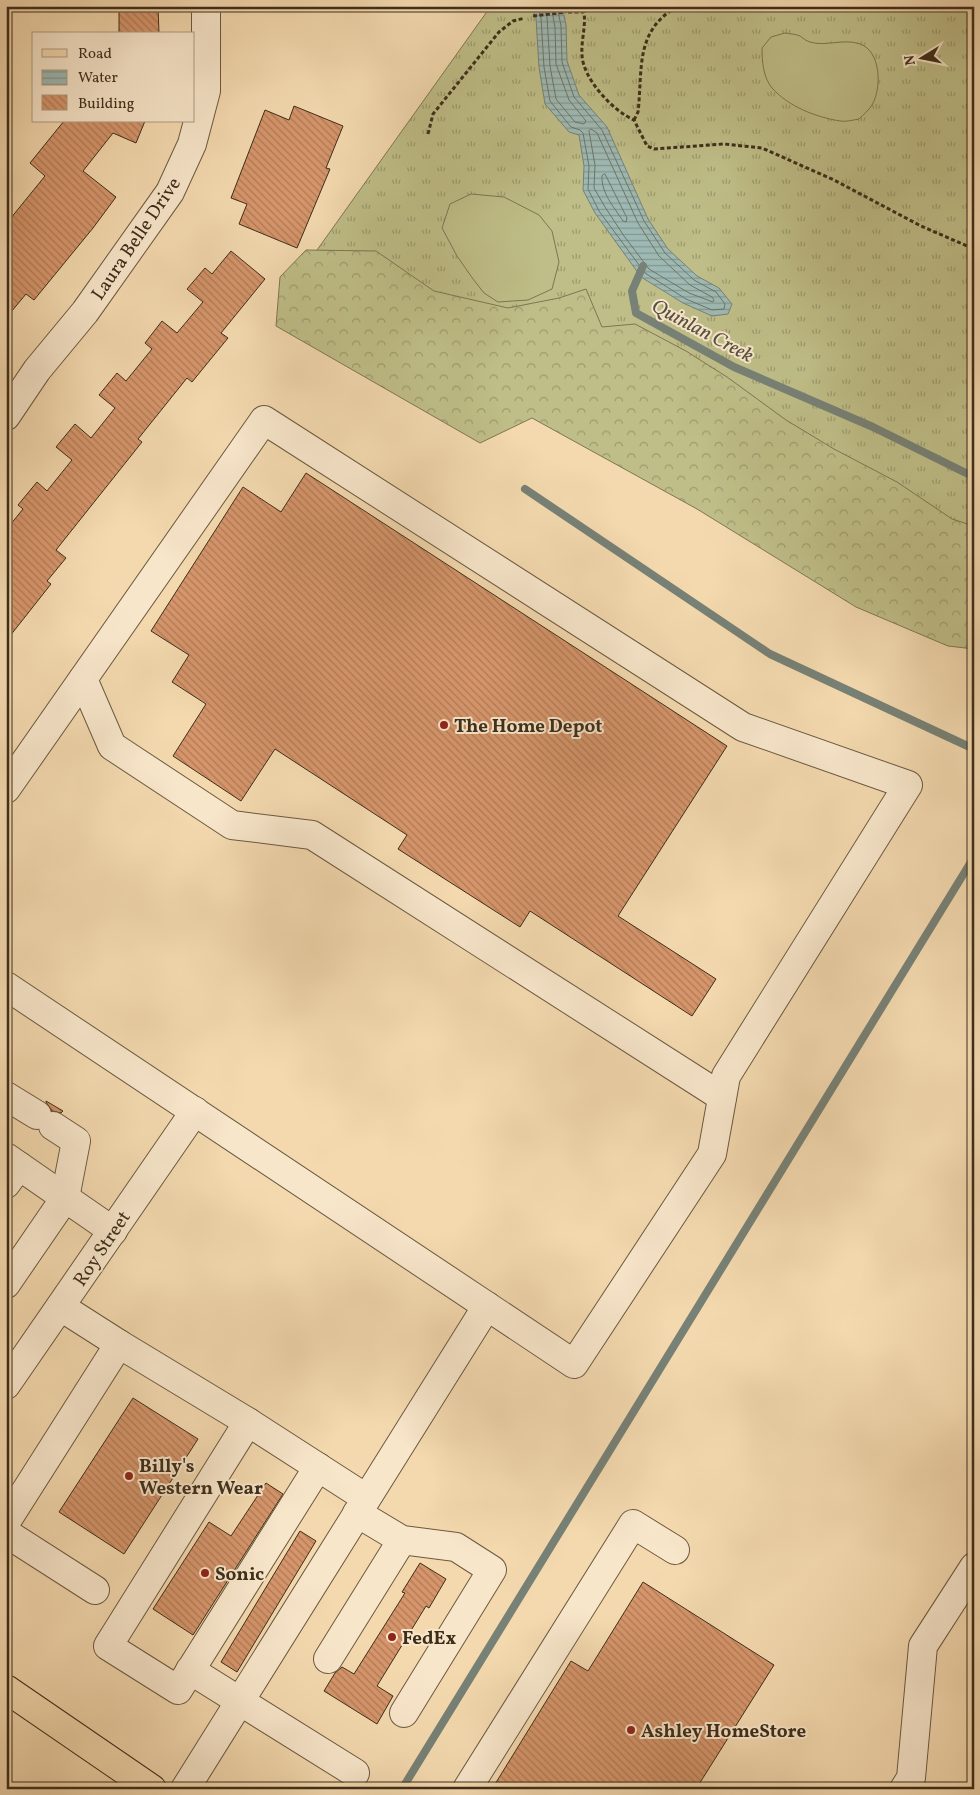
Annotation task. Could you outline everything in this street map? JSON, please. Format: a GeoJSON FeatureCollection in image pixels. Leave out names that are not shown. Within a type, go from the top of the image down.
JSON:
{"type":"FeatureCollection","features":[{"type":"Feature","properties":{"kind":"main road"},"geometry":{"type":"LineString","coordinates":[[6,1689],[152,1789]]}},
{"type":"Feature","properties":{"kind":"street","name":"Laura Belle Drive"},"geometry":{"type":"LineString","coordinates":[[6,416],[37,370],[85,312],[170,192],[192,144],[206,91],[206,6]]}},
{"type":"Feature","properties":{"kind":"street"},"geometry":{"type":"LineString","coordinates":[[6,789],[264,420],[743,727],[908,785],[726,1076],[712,1154],[574,1364],[6,986]]}},
{"type":"Feature","properties":{"kind":"street"},"geometry":{"type":"LineString","coordinates":[[83,679],[112,746],[232,824],[312,835],[722,1097]]}},
{"type":"Feature","properties":{"kind":"street"},"geometry":{"type":"LineString","coordinates":[[6,1096],[76,1141],[65,1198],[6,1284]]}},
{"type":"Feature","properties":{"kind":"street","name":"Roy Street"},"geometry":{"type":"LineString","coordinates":[[10,1371],[61,1307],[195,1111]]}},
{"type":"Feature","properties":{"kind":"street"},"geometry":{"type":"LineString","coordinates":[[10,1169],[65,1198],[113,1231]]}},
{"type":"Feature","properties":{"kind":"street"},"geometry":{"type":"LineString","coordinates":[[185,1789],[486,1306]]}},
{"type":"Feature","properties":{"kind":"street"},"geometry":{"type":"LineString","coordinates":[[61,1307],[318,1467],[402,1540],[456,1547],[492,1570],[404,1713]]}},
{"type":"Feature","properties":{"kind":"street"},"geometry":{"type":"LineString","coordinates":[[6,1522],[119,1344]]}},
{"type":"Feature","properties":{"kind":"street"},"geometry":{"type":"LineString","coordinates":[[248,1422],[108,1646],[178,1690],[318,1467]]}},
{"type":"Feature","properties":{"kind":"street"},"geometry":{"type":"LineString","coordinates":[[467,1789],[633,1524],[675,1550]]}},
{"type":"Feature","properties":{"kind":"street"},"geometry":{"type":"LineString","coordinates":[[6,1533],[95,1590]]}},
{"type":"Feature","properties":{"kind":"street"},"geometry":{"type":"LineString","coordinates":[[328,1659],[402,1540]]}},
{"type":"Feature","properties":{"kind":"street"},"geometry":{"type":"LineString","coordinates":[[904,1789],[911,1778],[923,1646],[974,1567]]}},
{"type":"Feature","properties":{"kind":"street"},"geometry":{"type":"LineString","coordinates":[[190,1670],[355,1773]]}},
{"type":"Feature","properties":{"kind":"path"},"geometry":{"type":"LineString","coordinates":[[634,120],[638,112],[645,40],[656,24],[678,6]]}},
{"type":"Feature","properties":{"kind":"path"},"geometry":{"type":"LineString","coordinates":[[533,16],[584,12],[586,22],[582,55],[585,71],[592,82],[623,116],[634,120],[647,146],[654,149],[724,144],[762,148],[834,180],[921,226],[974,249]]}},
{"type":"Feature","properties":{"kind":"path"},"geometry":{"type":"LineString","coordinates":[[428,134],[433,114],[499,32],[513,21],[525,18]]}},
{"type":"Feature","properties":{"kind":"green space"},"geometry":{"type":"Polygon","coordinates":[[[491,6],[974,6],[974,574],[285,295],[491,6]]]}},
{"type":"Feature","properties":{"kind":"green space"},"geometry":{"type":"Polygon","coordinates":[[[785,33],[798,35],[807,41],[816,43],[854,42],[867,48],[876,62],[878,71],[875,98],[868,111],[859,119],[840,121],[812,114],[786,101],[779,95],[769,84],[765,74],[762,48],[771,37],[785,33]]]}},
{"type":"Feature","properties":{"kind":"green space"},"geometry":{"type":"Polygon","coordinates":[[[471,194],[504,197],[539,215],[552,231],[559,262],[552,289],[528,300],[498,302],[484,293],[457,256],[442,228],[450,204],[471,194]]]}},
{"type":"Feature","properties":{"kind":"green space"},"geometry":{"type":"Polygon","coordinates":[[[306,250],[376,251],[434,291],[508,308],[559,298],[586,289],[602,327],[635,324],[686,351],[727,377],[786,420],[834,449],[897,482],[952,519],[974,526],[974,649],[948,646],[856,607],[697,509],[532,418],[480,443],[276,326],[280,277],[306,250]]]}},
{"type":"Feature","properties":{"kind":"water"},"geometry":{"type":"Polygon","coordinates":[[[531,6],[562,6],[566,25],[567,61],[579,95],[607,127],[648,219],[668,249],[697,276],[719,288],[732,304],[728,314],[712,316],[683,303],[641,277],[595,213],[583,190],[584,166],[579,135],[569,132],[545,104],[539,67],[536,18],[531,6]]]}},
{"type":"Feature","properties":{"kind":"building"},"geometry":{"type":"Polygon","coordinates":[[[119,6],[158,6],[159,32],[119,32],[119,6]]]}},
{"type":"Feature","properties":{"kind":"building"},"geometry":{"type":"Polygon","coordinates":[[[294,106],[343,126],[326,168],[330,169],[297,248],[239,224],[247,204],[231,198],[265,110],[289,120],[294,106]]]}},
{"type":"Feature","properties":{"kind":"building"},"geometry":{"type":"Polygon","coordinates":[[[63,122],[145,122],[136,143],[113,133],[83,171],[116,197],[34,300],[26,294],[6,318],[6,224],[45,176],[30,163],[63,122]]]}},
{"type":"Feature","properties":{"kind":"building"},"geometry":{"type":"Polygon","coordinates":[[[231,251],[265,279],[221,333],[228,338],[192,382],[187,378],[138,439],[142,442],[56,550],[66,558],[47,581],[51,584],[6,641],[6,530],[23,509],[18,505],[37,482],[47,491],[72,460],[56,447],[75,424],[91,438],[115,408],[99,395],[117,373],[126,381],[152,349],[145,343],[162,321],[177,333],[203,302],[187,289],[205,268],[212,274],[231,251]]]}},
{"type":"Feature","properties":{"kind":"building","name":"The Home Depot"},"geometry":{"type":"Polygon","coordinates":[[[306,473],[727,746],[618,916],[716,979],[692,1016],[530,911],[520,927],[398,849],[407,835],[275,749],[241,801],[173,756],[206,704],[172,682],[189,655],[151,631],[243,487],[281,512],[306,473]]]}},
{"type":"Feature","properties":{"kind":"building"},"geometry":{"type":"Polygon","coordinates":[[[46,1101],[63,1111],[61,1113],[52,1111],[46,1101]]]}},
{"type":"Feature","properties":{"kind":"building","name":"Billy's Western Wear"},"geometry":{"type":"Polygon","coordinates":[[[133,1398],[198,1439],[124,1554],[59,1512],[133,1398]]]}},
{"type":"Feature","properties":{"kind":"building","name":"Sonic"},"geometry":{"type":"Polygon","coordinates":[[[266,1483],[283,1494],[193,1635],[153,1609],[209,1522],[231,1536],[266,1483]]]}},
{"type":"Feature","properties":{"kind":"building"},"geometry":{"type":"Polygon","coordinates":[[[300,1531],[316,1541],[237,1672],[221,1662],[300,1531]]]}},
{"type":"Feature","properties":{"kind":"building","name":"FedEx"},"geometry":{"type":"Polygon","coordinates":[[[420,1563],[446,1579],[429,1608],[426,1606],[377,1686],[393,1696],[377,1724],[324,1691],[335,1673],[342,1667],[354,1674],[405,1593],[402,1592],[420,1563]]]}},
{"type":"Feature","properties":{"kind":"building","name":"Ashley HomeStore"},"geometry":{"type":"Polygon","coordinates":[[[643,1582],[774,1665],[696,1789],[492,1789],[571,1661],[588,1671],[643,1582]]]}},
{"type":"Feature","properties":{"kind":"waterway","name":"Quinlan Creek"},"geometry":{"type":"LineString","coordinates":[[643,266],[632,291],[636,313],[734,367],[873,427],[974,477]]}},
{"type":"Feature","properties":{"kind":"waterway"},"geometry":{"type":"LineString","coordinates":[[525,489],[770,654],[974,749]]}},
{"type":"Feature","properties":{"kind":"waterway"},"geometry":{"type":"LineString","coordinates":[[402,1789],[974,857]]}},
{"type":"Feature","properties":{"kind":"place","name":"The Home Depot"},"geometry":{"type":"Point","coordinates":[444,725]}},
{"type":"Feature","properties":{"kind":"place","name":"Billy's Western Wear"},"geometry":{"type":"Point","coordinates":[129,1476]}},
{"type":"Feature","properties":{"kind":"place","name":"Sonic"},"geometry":{"type":"Point","coordinates":[205,1573]}},
{"type":"Feature","properties":{"kind":"place","name":"FedEx"},"geometry":{"type":"Point","coordinates":[392,1637]}},
{"type":"Feature","properties":{"kind":"place","name":"Ashley HomeStore"},"geometry":{"type":"Point","coordinates":[631,1730]}}]}
